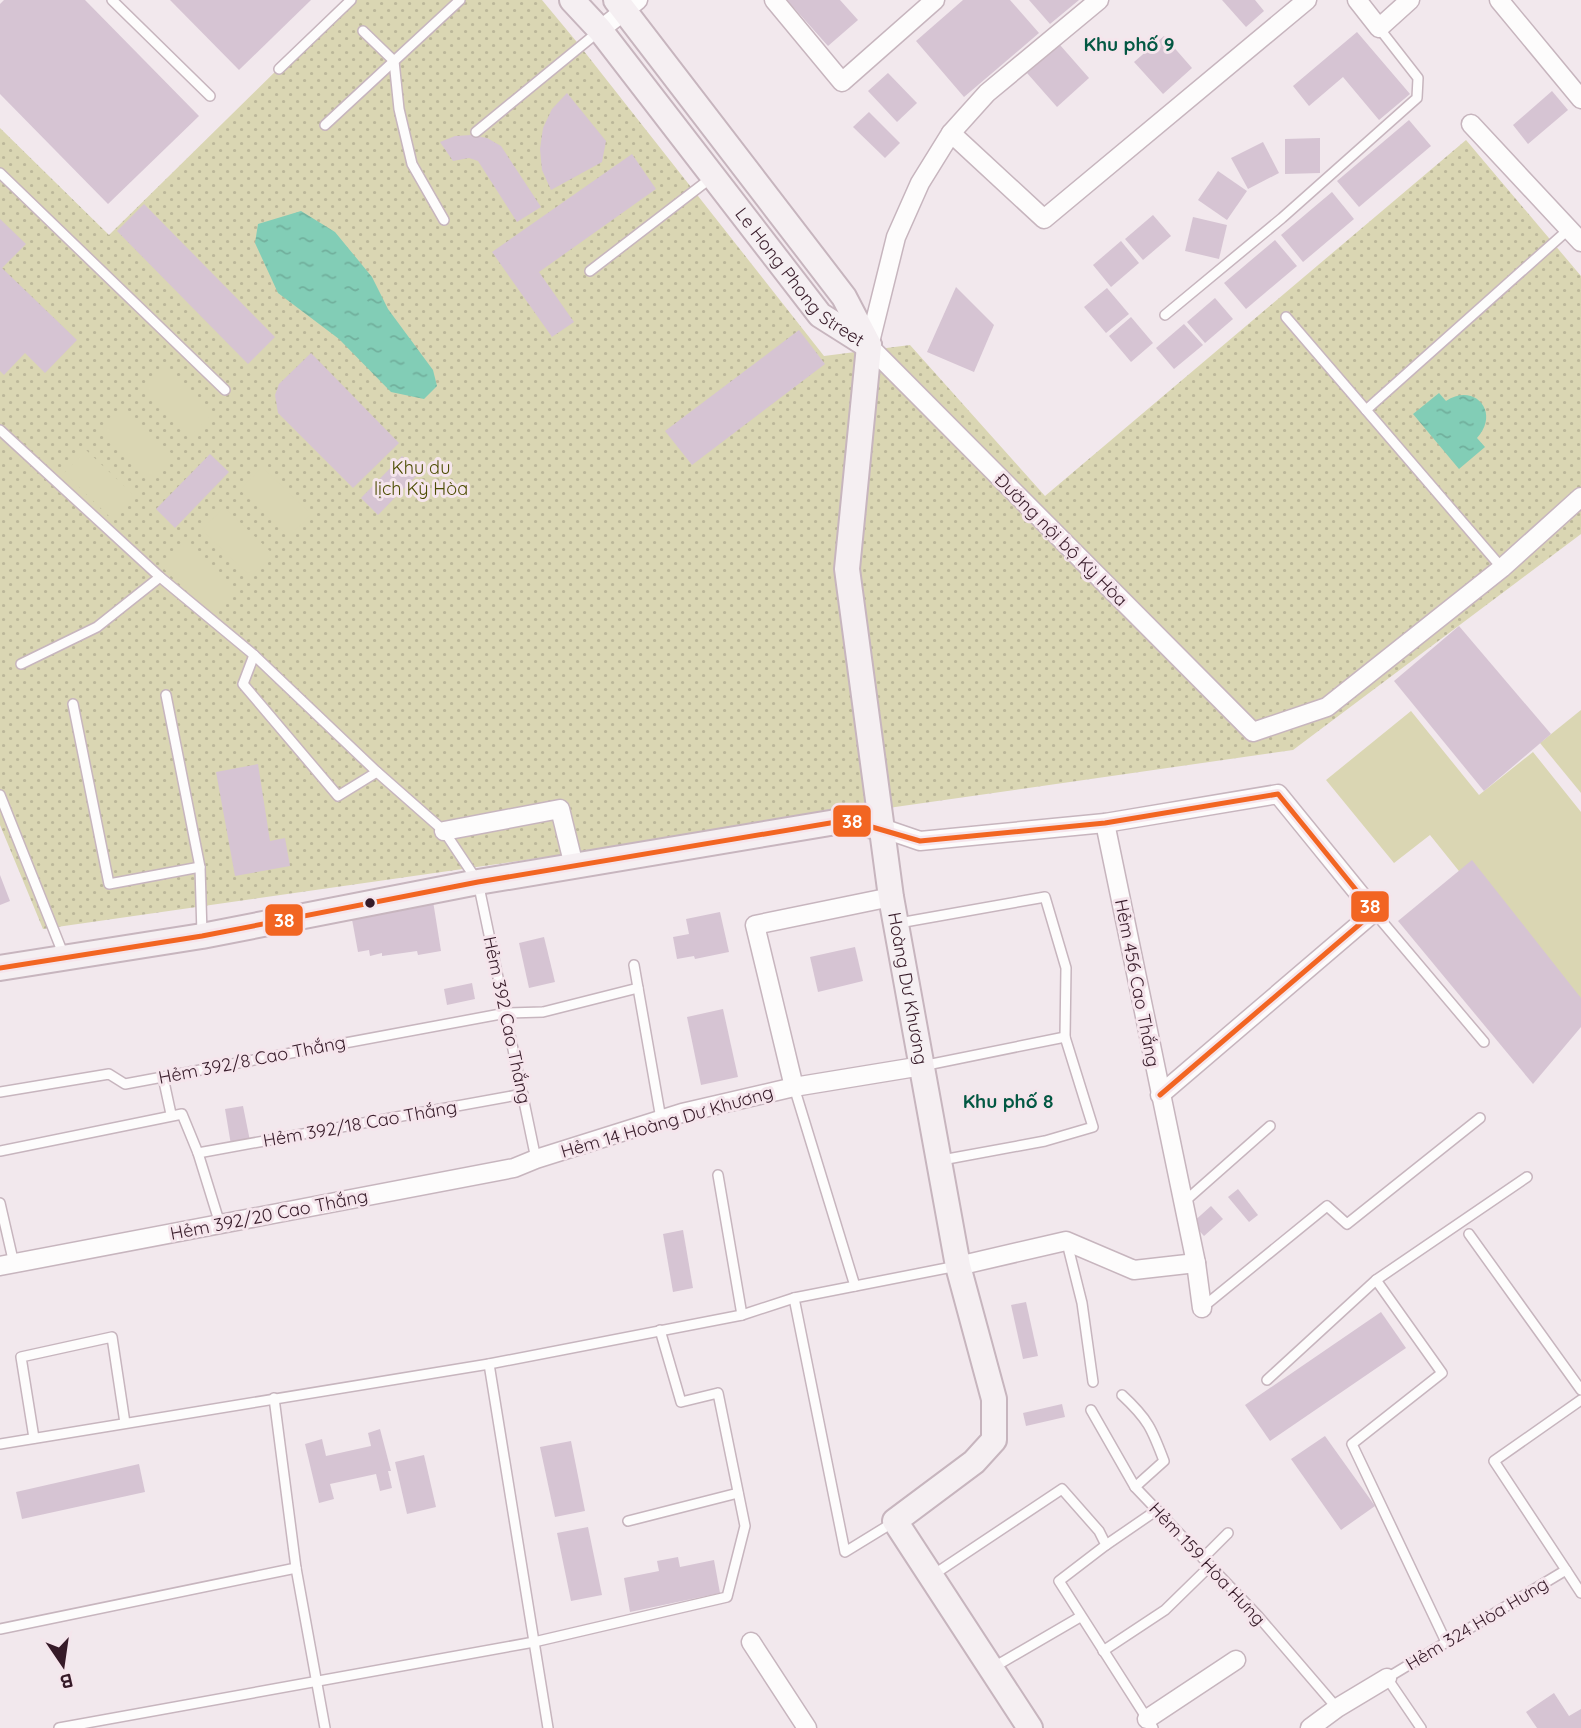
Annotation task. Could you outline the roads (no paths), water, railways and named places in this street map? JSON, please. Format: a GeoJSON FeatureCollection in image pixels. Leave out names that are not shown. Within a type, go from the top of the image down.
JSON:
{"type":"FeatureCollection","features":[{"type":"Feature","properties":{"kind":"street","name":"Le Hong Phong Street"},"geometry":{"type":"LineString","coordinates":[[572,0],[600,30],[711,178],[820,315],[869,346]]}},
{"type":"Feature","properties":{"kind":"street"},"geometry":{"type":"LineString","coordinates":[[774,0],[842,82],[935,0]]}},
{"type":"Feature","properties":{"kind":"street"},"geometry":{"type":"LineString","coordinates":[[869,346],[896,237],[920,183],[951,133],[986,93],[1099,0]]}},
{"type":"Feature","properties":{"kind":"street"},"geometry":{"type":"LineString","coordinates":[[951,133],[1044,219],[1307,0]]}},
{"type":"Feature","properties":{"kind":"street"},"geometry":{"type":"LineString","coordinates":[[1357,0],[1379,28],[1410,0]]}},
{"type":"Feature","properties":{"kind":"street"},"geometry":{"type":"LineString","coordinates":[[1499,0],[1581,99]]}},
{"type":"Feature","properties":{"kind":"street","name":"Le Hong Phong Street"},"geometry":{"type":"LineString","coordinates":[[626,4],[844,297],[869,346]]}},
{"type":"Feature","properties":{"kind":"street"},"geometry":{"type":"LineString","coordinates":[[600,30],[626,4]]}},
{"type":"Feature","properties":{"kind":"street"},"geometry":{"type":"LineString","coordinates":[[1471,124],[1575,235]]}},
{"type":"Feature","properties":{"kind":"street","name":"Đường nội bộ Kỳ Hòa"},"geometry":{"type":"LineString","coordinates":[[869,346],[1253,732],[1327,707],[1502,568]]}},
{"type":"Feature","properties":{"kind":"street","name":"Hoàng Dư Khương"},"geometry":{"type":"LineString","coordinates":[[869,346],[847,569],[891,897],[958,1266],[994,1399],[993,1440],[974,1462],[895,1521]]}},
{"type":"Feature","properties":{"kind":"street"},"geometry":{"type":"LineString","coordinates":[[1502,568],[1581,497]]}},
{"type":"Feature","properties":{"kind":"street"},"geometry":{"type":"LineString","coordinates":[[0,968],[202,936],[478,882],[848,820],[920,841],[1105,823],[1278,794],[1374,912],[1160,1095]]}},
{"type":"Feature","properties":{"kind":"street"},"geometry":{"type":"LineString","coordinates":[[444,831],[560,809],[574,866]]}},
{"type":"Feature","properties":{"kind":"street","name":"Hẻm 456 Cao Thắng"},"geometry":{"type":"LineString","coordinates":[[1105,823],[1196,1263],[1202,1308]]}},
{"type":"Feature","properties":{"kind":"street"},"geometry":{"type":"LineString","coordinates":[[794,1087],[755,925],[891,897]]}},
{"type":"Feature","properties":{"kind":"street","name":"Hẻm 14 Hoàng Dư Khương"},"geometry":{"type":"LineString","coordinates":[[536,1159],[661,1119],[794,1087],[922,1066]]}},
{"type":"Feature","properties":{"kind":"street","name":"Hẻm 392/20 Cao Thắng"},"geometry":{"type":"LineString","coordinates":[[7,1265],[514,1168],[536,1159]]}},
{"type":"Feature","properties":{"kind":"street"},"geometry":{"type":"LineString","coordinates":[[958,1266],[1066,1241],[1134,1270],[1196,1263]]}},
{"type":"Feature","properties":{"kind":"street"},"geometry":{"type":"LineString","coordinates":[[895,1521],[1030,1728]]}},
{"type":"Feature","properties":{"kind":"street"},"geometry":{"type":"LineString","coordinates":[[751,1642],[807,1728]]}},
{"type":"Feature","properties":{"kind":"street"},"geometry":{"type":"LineString","coordinates":[[1150,1724],[1236,1660]]}},
{"type":"Feature","properties":{"kind":"street"},"geometry":{"type":"LineString","coordinates":[[1319,1726],[1337,1708],[1387,1678]]}},
{"type":"Feature","properties":{"kind":"lane"},"geometry":{"type":"LineString","coordinates":[[112,0],[210,96]]}},
{"type":"Feature","properties":{"kind":"lane"},"geometry":{"type":"LineString","coordinates":[[279,69],[351,0]]}},
{"type":"Feature","properties":{"kind":"lane"},"geometry":{"type":"LineString","coordinates":[[325,125],[460,0]]}},
{"type":"Feature","properties":{"kind":"lane"},"geometry":{"type":"LineString","coordinates":[[1164,315],[1282,218],[1417,98],[1418,78],[1379,28]]}},
{"type":"Feature","properties":{"kind":"lane"},"geometry":{"type":"LineString","coordinates":[[476,132],[600,30]]}},
{"type":"Feature","properties":{"kind":"lane"},"geometry":{"type":"LineString","coordinates":[[363,31],[394,61],[399,109],[412,164],[444,220]]}},
{"type":"Feature","properties":{"kind":"lane"},"geometry":{"type":"LineString","coordinates":[[0,173],[225,390]]}},
{"type":"Feature","properties":{"kind":"lane"},"geometry":{"type":"LineString","coordinates":[[590,271],[711,178]]}},
{"type":"Feature","properties":{"kind":"lane"},"geometry":{"type":"LineString","coordinates":[[1366,410],[1575,235]]}},
{"type":"Feature","properties":{"kind":"lane"},"geometry":{"type":"LineString","coordinates":[[1286,317],[1502,568]]}},
{"type":"Feature","properties":{"kind":"lane"},"geometry":{"type":"LineString","coordinates":[[0,430],[160,577],[254,655],[377,772],[444,831],[478,882]]}},
{"type":"Feature","properties":{"kind":"lane"},"geometry":{"type":"LineString","coordinates":[[21,664],[97,627],[160,577]]}},
{"type":"Feature","properties":{"kind":"lane"},"geometry":{"type":"LineString","coordinates":[[254,655],[243,684],[338,796],[377,772]]}},
{"type":"Feature","properties":{"kind":"lane"},"geometry":{"type":"LineString","coordinates":[[166,695],[200,867],[202,936]]}},
{"type":"Feature","properties":{"kind":"lane"},"geometry":{"type":"LineString","coordinates":[[72,704],[109,884],[200,867]]}},
{"type":"Feature","properties":{"kind":"lane"},"geometry":{"type":"LineString","coordinates":[[0,795],[65,958]]}},
{"type":"Feature","properties":{"kind":"lane","name":"Hẻm 392 Cao Thắng"},"geometry":{"type":"LineString","coordinates":[[478,882],[536,1159]]}},
{"type":"Feature","properties":{"kind":"lane"},"geometry":{"type":"LineString","coordinates":[[897,924],[1045,897],[1066,968],[1065,1037],[1093,1127],[1045,1141],[940,1160]]}},
{"type":"Feature","properties":{"kind":"lane"},"geometry":{"type":"LineString","coordinates":[[1374,912],[1484,1042]]}},
{"type":"Feature","properties":{"kind":"lane"},"geometry":{"type":"LineString","coordinates":[[634,965],[661,1119]]}},
{"type":"Feature","properties":{"kind":"lane","name":"Hẻm 392/8 Cao Thắng"},"geometry":{"type":"LineString","coordinates":[[0,1092],[109,1074],[125,1084],[506,1013],[543,1012],[638,988]]}},
{"type":"Feature","properties":{"kind":"lane"},"geometry":{"type":"LineString","coordinates":[[922,1066],[1065,1037]]}},
{"type":"Feature","properties":{"kind":"lane"},"geometry":{"type":"LineString","coordinates":[[163,1077],[172,1114]]}},
{"type":"Feature","properties":{"kind":"lane"},"geometry":{"type":"LineString","coordinates":[[794,1087],[855,1286]]}},
{"type":"Feature","properties":{"kind":"lane","name":"Hẻm 392/18 Cao Thắng"},"geometry":{"type":"LineString","coordinates":[[198,1153],[523,1094]]}},
{"type":"Feature","properties":{"kind":"lane"},"geometry":{"type":"LineString","coordinates":[[0,1151],[182,1114],[198,1153],[220,1224]]}},
{"type":"Feature","properties":{"kind":"lane"},"geometry":{"type":"LineString","coordinates":[[1202,1308],[1327,1206],[1347,1224],[1480,1118]]}},
{"type":"Feature","properties":{"kind":"lane"},"geometry":{"type":"LineString","coordinates":[[1183,1204],[1270,1126]]}},
{"type":"Feature","properties":{"kind":"lane"},"geometry":{"type":"LineString","coordinates":[[718,1175],[742,1315]]}},
{"type":"Feature","properties":{"kind":"lane"},"geometry":{"type":"LineString","coordinates":[[1267,1380],[1376,1280],[1527,1177]]}},
{"type":"Feature","properties":{"kind":"lane"},"geometry":{"type":"LineString","coordinates":[[0,1203],[7,1265]]}},
{"type":"Feature","properties":{"kind":"lane"},"geometry":{"type":"LineString","coordinates":[[1469,1234],[1581,1390]]}},
{"type":"Feature","properties":{"kind":"lane"},"geometry":{"type":"LineString","coordinates":[[1066,1241],[1082,1303],[1093,1382]]}},
{"type":"Feature","properties":{"kind":"lane"},"geometry":{"type":"LineString","coordinates":[[0,1444],[488,1364],[742,1315],[794,1298],[958,1266]]}},
{"type":"Feature","properties":{"kind":"lane"},"geometry":{"type":"LineString","coordinates":[[1376,1280],[1442,1373],[1352,1444],[1447,1642]]}},
{"type":"Feature","properties":{"kind":"lane","name":"Hoàng Dư Khương"},"geometry":{"type":"LineString","coordinates":[[794,1298],[845,1552],[895,1521]]}},
{"type":"Feature","properties":{"kind":"lane"},"geometry":{"type":"LineString","coordinates":[[60,1728],[534,1642],[726,1597],[745,1526],[718,1392],[681,1402],[660,1331]]}},
{"type":"Feature","properties":{"kind":"lane"},"geometry":{"type":"LineString","coordinates":[[34,1438],[21,1357],[111,1337],[125,1423]]}},
{"type":"Feature","properties":{"kind":"lane"},"geometry":{"type":"LineString","coordinates":[[488,1364],[548,1728]]}},
{"type":"Feature","properties":{"kind":"lane"},"geometry":{"type":"LineString","coordinates":[[1122,1395],[1152,1427],[1164,1461],[1135,1487]]}},
{"type":"Feature","properties":{"kind":"lane"},"geometry":{"type":"LineString","coordinates":[[274,1398],[296,1568],[325,1728]]}},
{"type":"Feature","properties":{"kind":"lane","name":"Hẻm 324 Hòa Hưng"},"geometry":{"type":"LineString","coordinates":[[1581,1400],[1494,1461],[1581,1592]]}},
{"type":"Feature","properties":{"kind":"lane","name":"Hẻm 159 Hòa Hưng"},"geometry":{"type":"LineString","coordinates":[[1091,1410],[1135,1487],[1258,1616],[1337,1708]]}},
{"type":"Feature","properties":{"kind":"lane"},"geometry":{"type":"LineString","coordinates":[[931,1576],[1062,1489],[1099,1531],[1106,1545]]}},
{"type":"Feature","properties":{"kind":"lane"},"geometry":{"type":"LineString","coordinates":[[628,1521],[738,1493]]}},
{"type":"Feature","properties":{"kind":"lane"},"geometry":{"type":"LineString","coordinates":[[1150,1724],[1059,1580],[1157,1510]]}},
{"type":"Feature","properties":{"kind":"lane"},"geometry":{"type":"LineString","coordinates":[[1203,1558],[1228,1533]]}},
{"type":"Feature","properties":{"kind":"lane"},"geometry":{"type":"LineString","coordinates":[[1103,1651],[1165,1610],[1210,1566]]}},
{"type":"Feature","properties":{"kind":"lane"},"geometry":{"type":"LineString","coordinates":[[0,1629],[296,1568]]}},
{"type":"Feature","properties":{"kind":"lane","name":"Hẻm 324 Hòa Hưng"},"geometry":{"type":"LineString","coordinates":[[1387,1678],[1566,1570]]}},
{"type":"Feature","properties":{"kind":"lane"},"geometry":{"type":"LineString","coordinates":[[992,1669],[1080,1617]]}},
{"type":"Feature","properties":{"kind":"lane"},"geometry":{"type":"LineString","coordinates":[[1387,1678],[1421,1728]]}},
{"type":"Feature","properties":{"kind":"water"},"geometry":{"type":"Polygon","coordinates":[[[301,211],[335,232],[372,277],[388,309],[433,370],[437,386],[424,399],[391,392],[339,339],[278,293],[255,243],[258,224],[301,211]]]}},
{"type":"Feature","properties":{"kind":"water"},"geometry":{"type":"Polygon","coordinates":[[[1439,393],[1446,401],[1466,395],[1481,403],[1485,410],[1484,428],[1477,438],[1485,447],[1459,469],[1413,414],[1439,393]]]}},
{"type":"Feature","properties":{"kind":"district","name":"Khu phố 9"},"geometry":{"type":"Point","coordinates":[1129,44]}},
{"type":"Feature","properties":{"kind":"district","name":"Khu phố 8"},"geometry":{"type":"Point","coordinates":[1008,1101]}},
{"type":"Feature","properties":{"kind":"park label","name":"Khu du lịch Kỳ Hòa"},"geometry":{"type":"Point","coordinates":[421,478]}}]}
